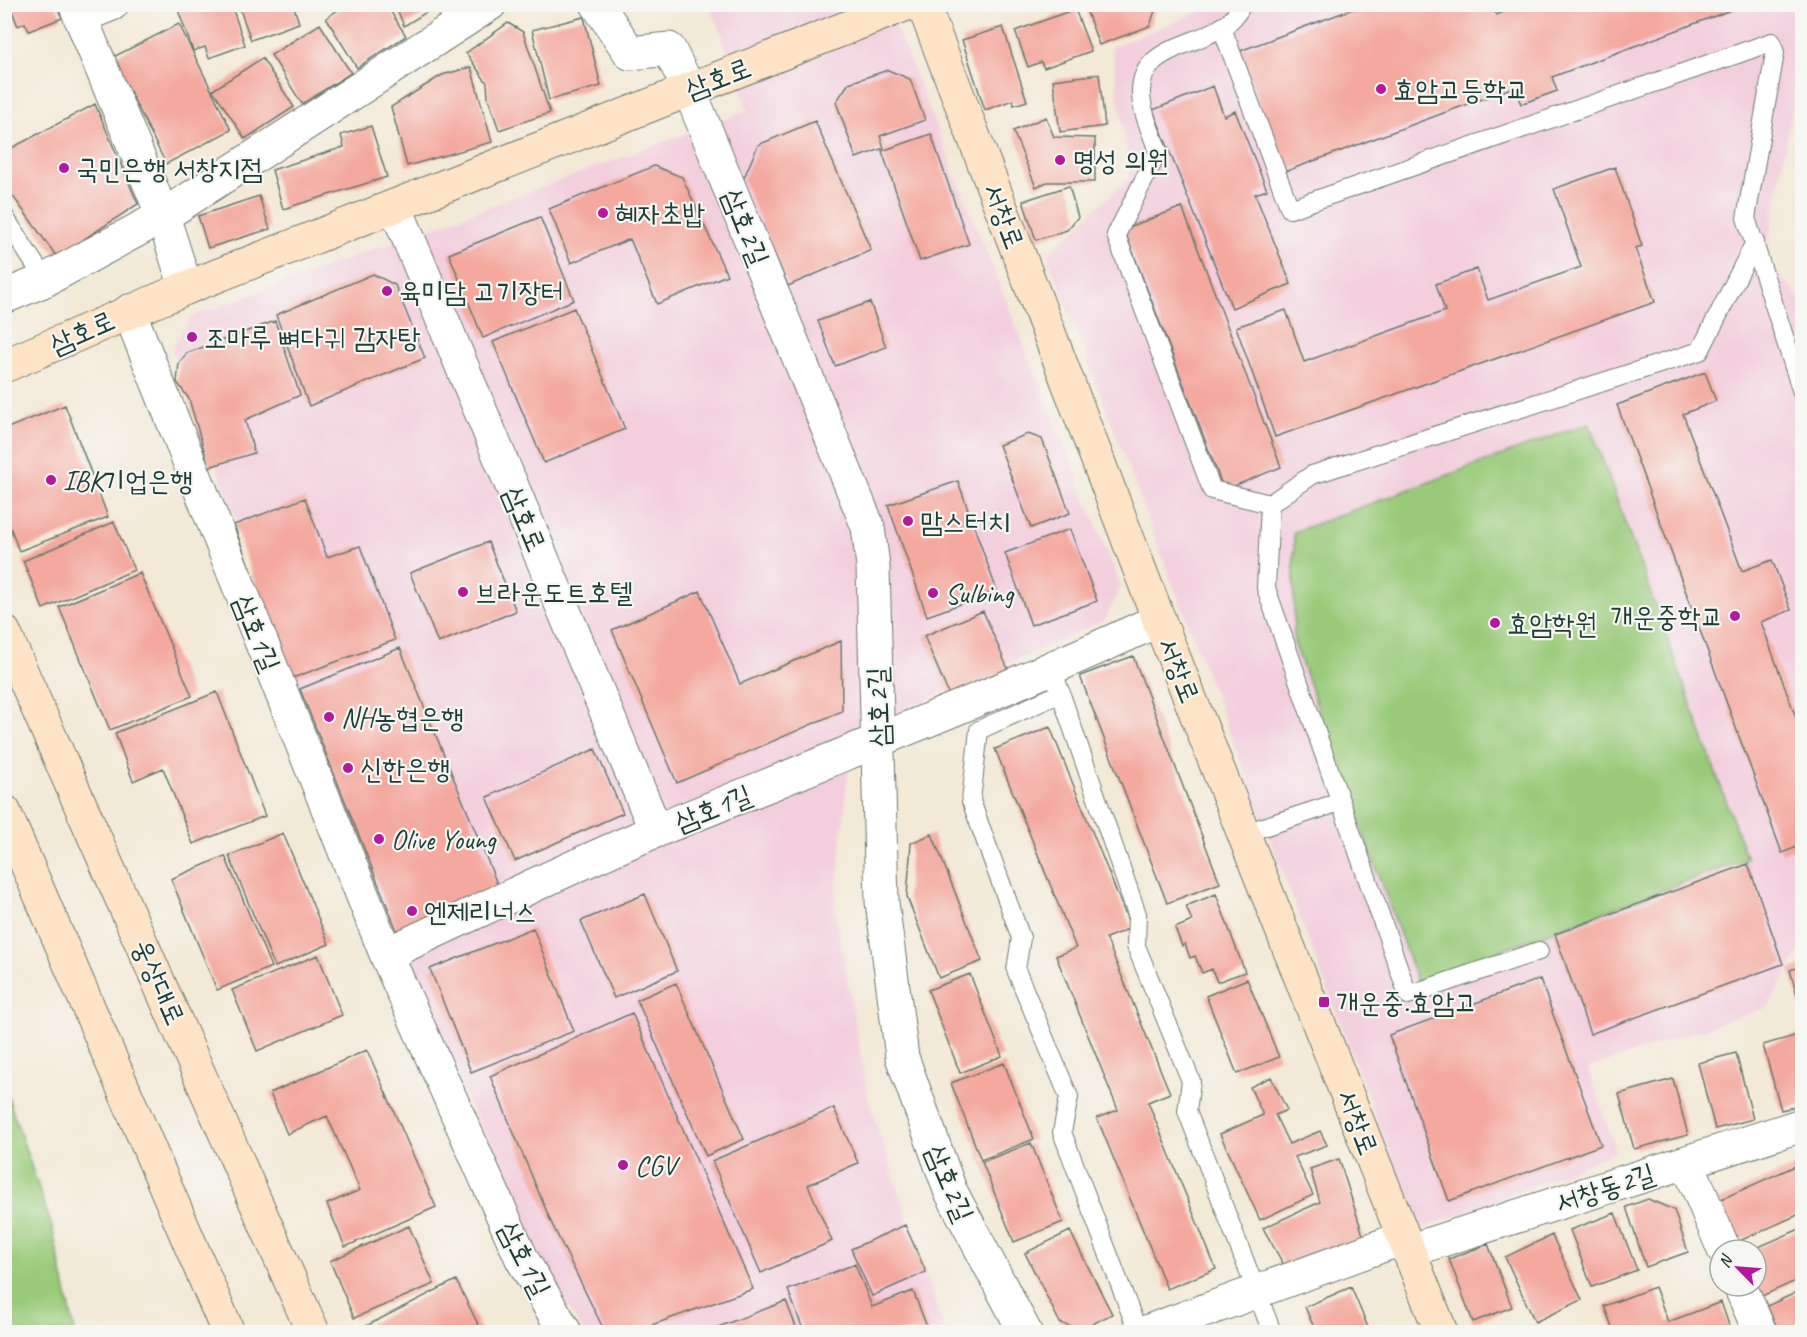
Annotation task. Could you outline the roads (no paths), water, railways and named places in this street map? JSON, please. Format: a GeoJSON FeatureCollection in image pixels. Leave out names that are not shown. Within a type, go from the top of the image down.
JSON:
{"type":"FeatureCollection","features":[{"type":"Feature","properties":{"kind":"street"},"geometry":{"type":"LineString","coordinates":[[112,4],[78,11],[163,216],[186,288]]}},
{"type":"Feature","properties":{"kind":"street"},"geometry":{"type":"LineString","coordinates":[[4,297],[45,280],[163,216],[490,4]]}},
{"type":"Feature","properties":{"kind":"street","name":"삼호2길"},"geometry":{"type":"LineString","coordinates":[[597,4],[630,53],[669,49],[689,89],[868,527],[873,566],[882,902],[902,1057],[950,1190],[1024,1332]]}},
{"type":"Feature","properties":{"kind":"street","name":"삼호로"},"geometry":{"type":"LineString","coordinates":[[4,366],[186,288],[907,4]]}},
{"type":"Feature","properties":{"kind":"street","name":"서창로"},"geometry":{"type":"LineString","coordinates":[[923,4],[1159,620],[1441,1332]]}},
{"type":"Feature","properties":{"kind":"street","name":"삼호로"},"geometry":{"type":"LineString","coordinates":[[395,206],[656,831]]}},
{"type":"Feature","properties":{"kind":"street","name":"삼호1길"},"geometry":{"type":"LineString","coordinates":[[129,311],[386,954],[522,1259],[565,1332]]}},
{"type":"Feature","properties":{"kind":"street","name":"삼호1길"},"geometry":{"type":"LineString","coordinates":[[386,954],[656,831],[879,742],[1056,681],[1159,620]]}},
{"type":"Feature","properties":{"kind":"street","name":"웅상대로"},"geometry":{"type":"LineString","coordinates":[[4,632],[313,1332]]}},
{"type":"Feature","properties":{"kind":"street"},"geometry":{"type":"LineString","coordinates":[[4,812],[228,1332]]}},
{"type":"Feature","properties":{"kind":"street","name":"서창동2길"},"geometry":{"type":"LineString","coordinates":[[1146,1332],[1256,1293],[1406,1245],[1687,1162],[1803,1125]]}},
{"type":"Feature","properties":{"kind":"street"},"geometry":{"type":"LineString","coordinates":[[1687,1162],[1719,1238]]}},
{"type":"Feature","properties":{"kind":"street"},"geometry":{"type":"LineString","coordinates":[[1745,1298],[1760,1332]]}},
{"type":"Feature","properties":{"kind":"lane"},"geometry":{"type":"LineString","coordinates":[[1242,4],[1222,28],[1151,60],[1142,76],[1140,96],[1158,152],[1116,235],[1212,490],[1270,504],[1312,474],[1700,351],[1755,242]]}},
{"type":"Feature","properties":{"kind":"lane"},"geometry":{"type":"LineString","coordinates":[[1222,28],[1290,209],[1772,42],[1775,53],[1746,218],[1803,392]]}},
{"type":"Feature","properties":{"kind":"lane"},"geometry":{"type":"LineString","coordinates":[[4,216],[45,280]]}},
{"type":"Feature","properties":{"kind":"lane"},"geometry":{"type":"LineString","coordinates":[[1270,504],[1266,588],[1408,995],[1539,951]]}},
{"type":"Feature","properties":{"kind":"lane"},"geometry":{"type":"LineString","coordinates":[[1138,1332],[1062,1132],[1069,1097],[1016,970],[1021,938],[971,801],[979,730],[1056,681],[1137,914],[1136,946],[1191,1082],[1187,1111],[1272,1332]]}},
{"type":"Feature","properties":{"kind":"lane"},"geometry":{"type":"LineString","coordinates":[[1245,833],[1340,802]]}},
{"type":"Feature","properties":{"kind":"place","name":"효암고등학교"},"geometry":{"type":"Point","coordinates":[1381,89]}},
{"type":"Feature","properties":{"kind":"place","name":"명성 의원"},"geometry":{"type":"Point","coordinates":[1060,160]}},
{"type":"Feature","properties":{"kind":"place","name":"국민은행 서창지점"},"geometry":{"type":"Point","coordinates":[64,168]}},
{"type":"Feature","properties":{"kind":"place","name":"혜자초밥"},"geometry":{"type":"Point","coordinates":[603,213]}},
{"type":"Feature","properties":{"kind":"place","name":"육미담 고기장터"},"geometry":{"type":"Point","coordinates":[387,291]}},
{"type":"Feature","properties":{"kind":"place","name":"조마루 뼈다귀 감자탕"},"geometry":{"type":"Point","coordinates":[192,337]}},
{"type":"Feature","properties":{"kind":"place","name":"IBK기업은행"},"geometry":{"type":"Point","coordinates":[51,480]}},
{"type":"Feature","properties":{"kind":"place","name":"맘스터치"},"geometry":{"type":"Point","coordinates":[908,521]}},
{"type":"Feature","properties":{"kind":"place","name":"브라운도트호텔"},"geometry":{"type":"Point","coordinates":[463,592]}},
{"type":"Feature","properties":{"kind":"place","name":"Sulbing"},"geometry":{"type":"Point","coordinates":[933,593]}},
{"type":"Feature","properties":{"kind":"place","name":"개운중학교"},"geometry":{"type":"Point","coordinates":[1735,616]}},
{"type":"Feature","properties":{"kind":"place","name":"효암학원"},"geometry":{"type":"Point","coordinates":[1495,623]}},
{"type":"Feature","properties":{"kind":"place","name":"NH농협은행"},"geometry":{"type":"Point","coordinates":[329,717]}},
{"type":"Feature","properties":{"kind":"place","name":"신한은행"},"geometry":{"type":"Point","coordinates":[348,768]}},
{"type":"Feature","properties":{"kind":"place","name":"Olive Young"},"geometry":{"type":"Point","coordinates":[379,839]}},
{"type":"Feature","properties":{"kind":"place","name":"엔제리너스"},"geometry":{"type":"Point","coordinates":[412,911]}},
{"type":"Feature","properties":{"kind":"place","name":"개운중.효암고"},"geometry":{"type":"Point","coordinates":[1324,1002]}},
{"type":"Feature","properties":{"kind":"place","name":"CGV"},"geometry":{"type":"Point","coordinates":[623,1165]}}]}
